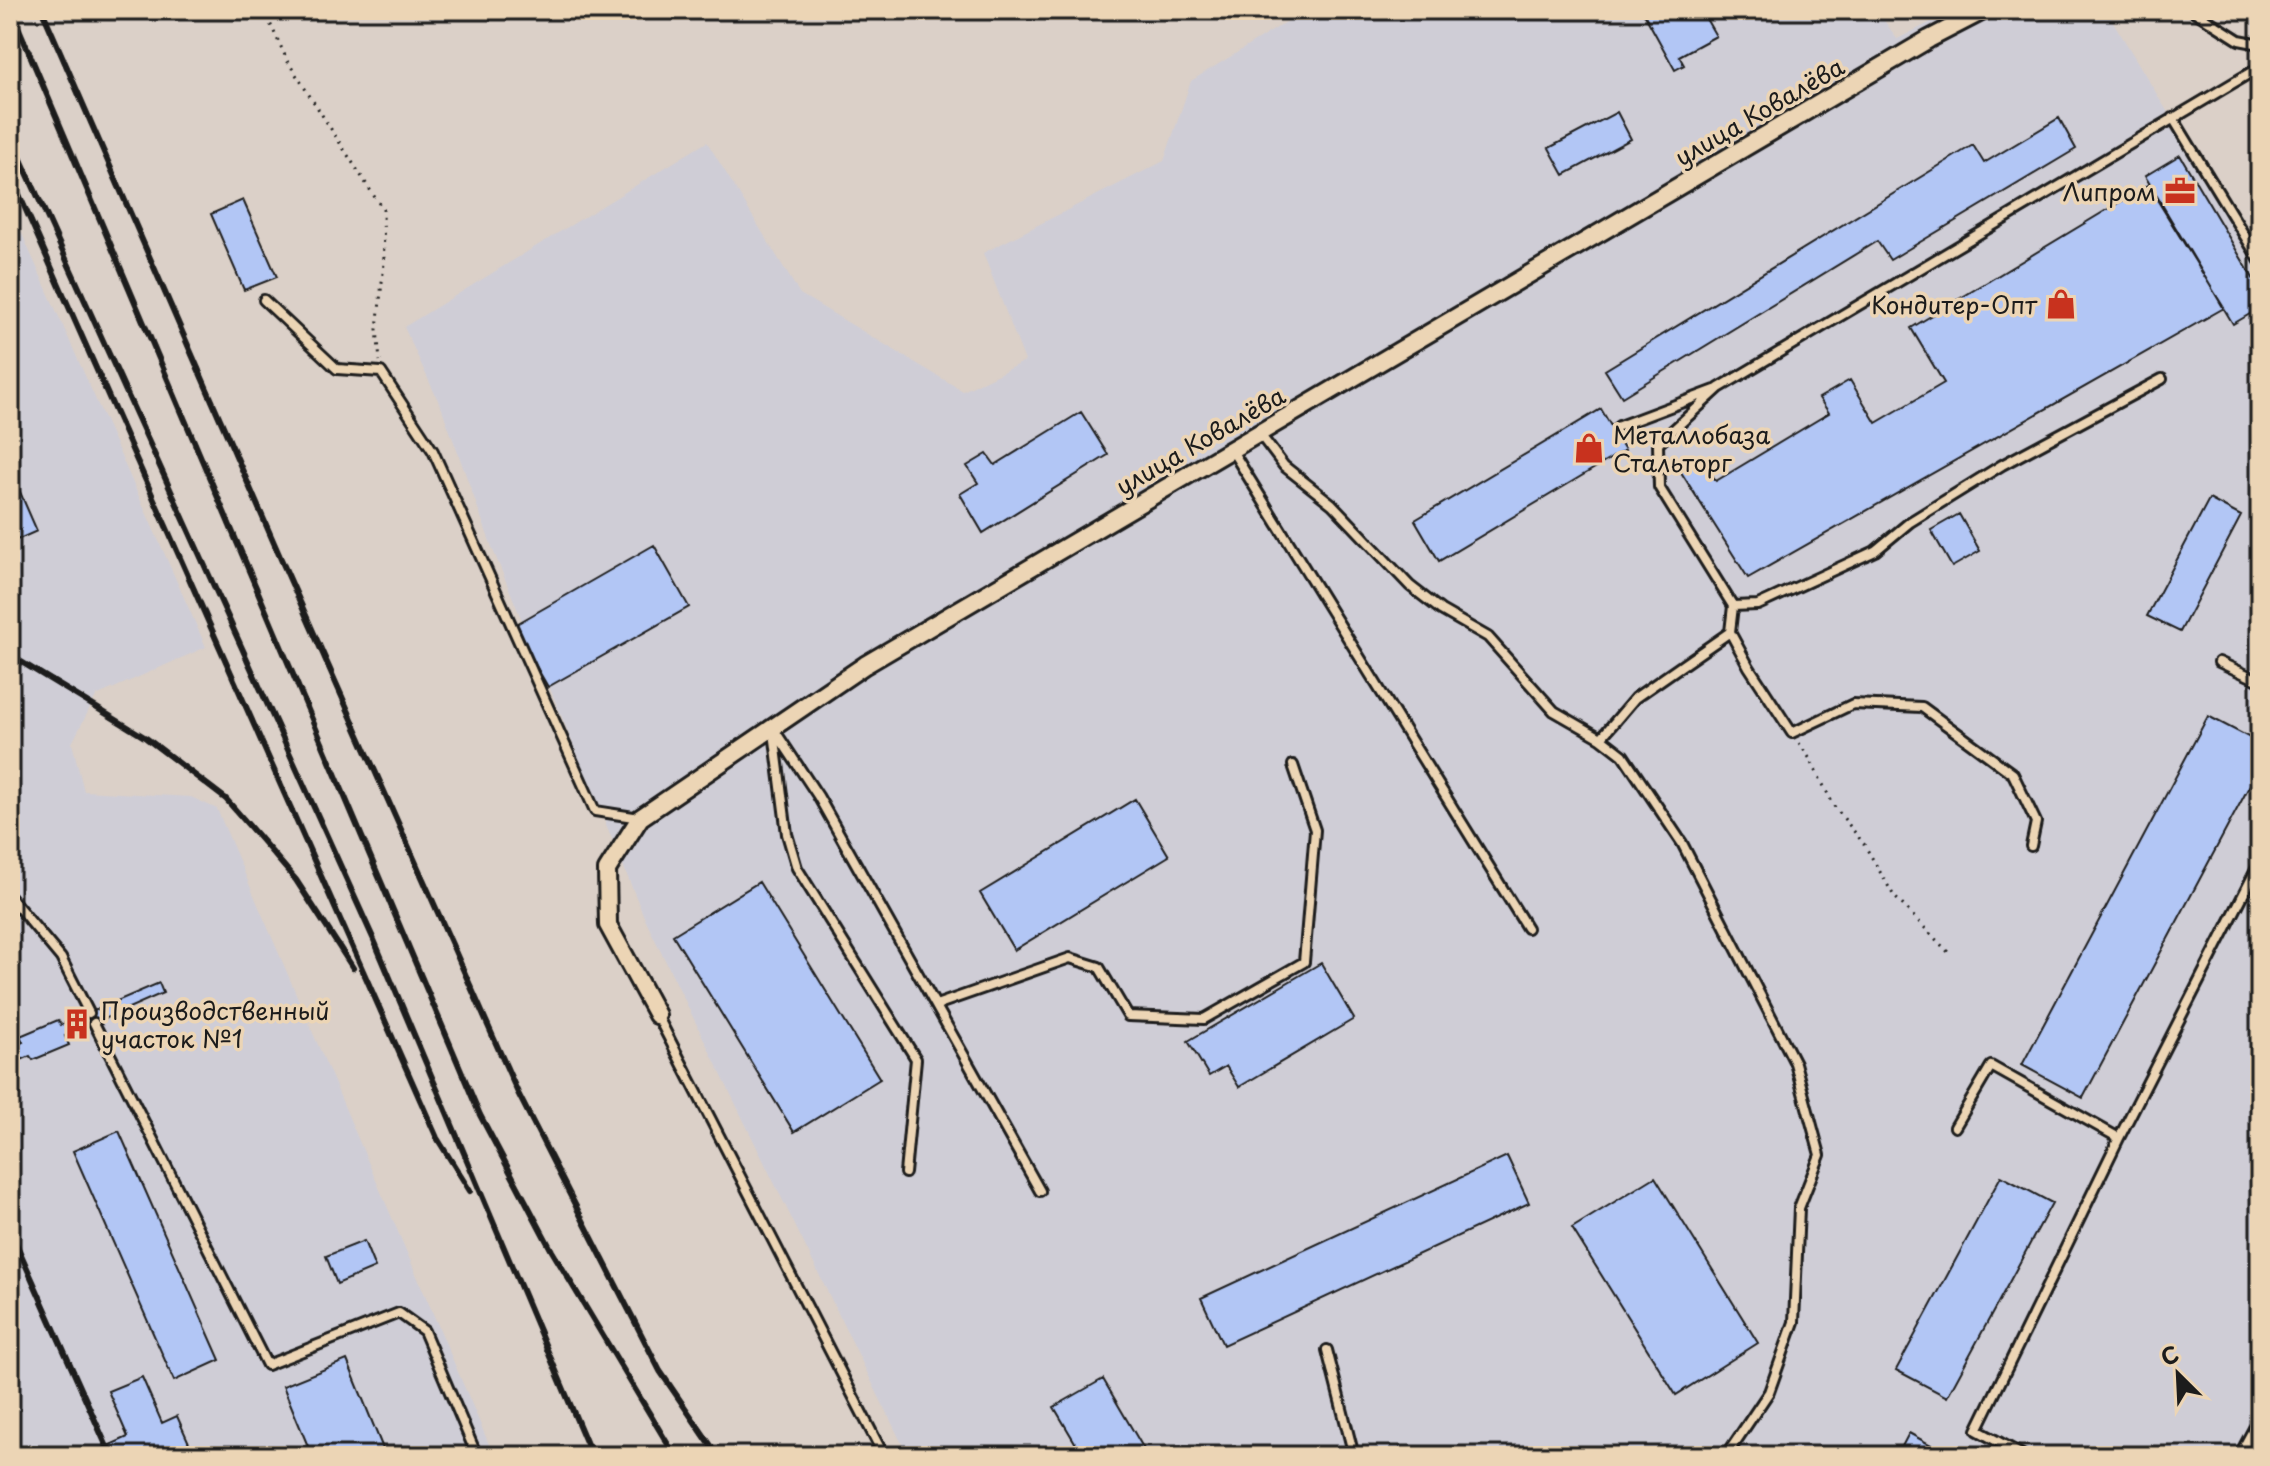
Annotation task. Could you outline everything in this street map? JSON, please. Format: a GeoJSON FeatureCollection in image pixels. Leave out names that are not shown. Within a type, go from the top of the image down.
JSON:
{"type":"FeatureCollection","features":[{"type":"Feature","properties":{"kind":"street","name":"улица Ковалёва"},"geometry":{"type":"LineString","coordinates":[[657,1015],[608,925],[607,870],[640,818],[865,665],[1915,47],[1985,10]]}},
{"type":"Feature","properties":{"kind":"lane"},"geometry":{"type":"LineString","coordinates":[[2192,10],[2239,40],[2260,44]]}},
{"type":"Feature","properties":{"kind":"lane"},"geometry":{"type":"LineString","coordinates":[[1619,426],[1719,388],[2260,67]]}},
{"type":"Feature","properties":{"kind":"lane"},"geometry":{"type":"LineString","coordinates":[[2173,118],[2260,261]]}},
{"type":"Feature","properties":{"kind":"lane"},"geometry":{"type":"LineString","coordinates":[[264,300],[337,369],[381,372],[433,451],[595,811],[640,818]]}},
{"type":"Feature","properties":{"kind":"lane"},"geometry":{"type":"LineString","coordinates":[[1733,606],[1758,605],[1875,551],[1910,522],[2002,465],[2162,379]]}},
{"type":"Feature","properties":{"kind":"lane"},"geometry":{"type":"LineString","coordinates":[[1719,388],[1658,444],[1659,487],[1733,606],[1730,632],[1792,733],[1853,704],[1922,707],[2013,774],[2036,822],[2031,846]]}},
{"type":"Feature","properties":{"kind":"lane"},"geometry":{"type":"LineString","coordinates":[[1259,433],[1284,466],[1332,504],[1410,586],[1441,610],[1488,637],[1554,711],[1601,738],[1623,755],[1682,843],[1795,1063],[1820,1155],[1799,1208],[1794,1322],[1769,1392],[1726,1456]]}},
{"type":"Feature","properties":{"kind":"lane"},"geometry":{"type":"LineString","coordinates":[[1231,449],[1527,928]]}},
{"type":"Feature","properties":{"kind":"lane"},"geometry":{"type":"LineString","coordinates":[[1601,738],[1635,698],[1730,632]]}},
{"type":"Feature","properties":{"kind":"lane"},"geometry":{"type":"LineString","coordinates":[[2219,662],[2260,681]]}},
{"type":"Feature","properties":{"kind":"lane"},"geometry":{"type":"LineString","coordinates":[[773,727],[818,796],[1040,1191]]}},
{"type":"Feature","properties":{"kind":"lane"},"geometry":{"type":"LineString","coordinates":[[773,727],[787,834],[797,868],[916,1059],[905,1173]]}},
{"type":"Feature","properties":{"kind":"lane"},"geometry":{"type":"LineString","coordinates":[[936,1005],[1070,958],[1099,967],[1128,1016],[1204,1019],[1304,962],[1315,830],[1293,765]]}},
{"type":"Feature","properties":{"kind":"lane"},"geometry":{"type":"LineString","coordinates":[[2024,1456],[1977,1430],[2119,1138],[2260,862]]}},
{"type":"Feature","properties":{"kind":"lane"},"geometry":{"type":"LineString","coordinates":[[10,897],[61,958],[89,1013]]}},
{"type":"Feature","properties":{"kind":"lane"},"geometry":{"type":"LineString","coordinates":[[657,1015],[884,1456]]}},
{"type":"Feature","properties":{"kind":"lane"},"geometry":{"type":"LineString","coordinates":[[94,1023],[267,1365],[399,1313],[424,1331],[477,1456]]}},
{"type":"Feature","properties":{"kind":"lane"},"geometry":{"type":"LineString","coordinates":[[1955,1127],[1991,1066],[2119,1138]]}},
{"type":"Feature","properties":{"kind":"lane"},"geometry":{"type":"LineString","coordinates":[[1327,1350],[1354,1456]]}},
{"type":"Feature","properties":{"kind":"lane"},"geometry":{"type":"LineString","coordinates":[[2239,1456],[2260,1417]]}},
{"type":"Feature","properties":{"kind":"path"},"geometry":{"type":"LineString","coordinates":[[264,10],[288,62],[383,210],[384,263],[377,329],[381,372]]}},
{"type":"Feature","properties":{"kind":"path"},"geometry":{"type":"LineString","coordinates":[[1792,733],[1810,759],[1834,806],[1864,844],[1894,896],[1949,953]]}},
{"type":"Feature","properties":{"kind":"shaded area"},"geometry":{"type":"Polygon","coordinates":[[[1306,10],[1877,10],[1897,39],[1955,10],[2106,10],[2260,265],[2260,1456],[908,1456],[645,919],[493,550],[442,409],[404,327],[707,142],[800,294],[963,391],[1025,361],[983,253],[1164,161],[1191,81],[1306,10]]]}},
{"type":"Feature","properties":{"kind":"shaded area"},"geometry":{"type":"Polygon","coordinates":[[[10,207],[206,647],[96,696],[72,743],[84,791],[191,797],[217,809],[494,1456],[10,1456],[10,207]]]}},
{"type":"Feature","properties":{"kind":"building"},"geometry":{"type":"Polygon","coordinates":[[[1642,10],[1701,10],[1716,36],[1679,56],[1684,65],[1675,70],[1642,10]]]}},
{"type":"Feature","properties":{"kind":"building"},"geometry":{"type":"Polygon","coordinates":[[[1617,112],[1631,139],[1564,175],[1549,148],[1617,112]]]}},
{"type":"Feature","properties":{"kind":"building"},"geometry":{"type":"Polygon","coordinates":[[[2059,118],[2076,149],[1890,260],[1877,241],[1622,397],[1605,370],[1973,145],[1984,163],[2059,118]]]}},
{"type":"Feature","properties":{"kind":"building"},"geometry":{"type":"Polygon","coordinates":[[[2180,155],[2260,290],[2260,308],[2233,324],[2145,176],[2180,155]]]}},
{"type":"Feature","properties":{"kind":"building"},"geometry":{"type":"Polygon","coordinates":[[[2148,185],[2224,308],[1748,578],[1679,469],[1700,456],[1716,481],[1829,413],[1819,398],[1850,380],[1876,423],[1944,383],[1911,328],[2148,185]]]}},
{"type":"Feature","properties":{"kind":"building"},"geometry":{"type":"Polygon","coordinates":[[[243,200],[277,277],[244,290],[211,214],[243,200]]]}},
{"type":"Feature","properties":{"kind":"building"},"geometry":{"type":"Polygon","coordinates":[[[1601,409],[1625,450],[1439,561],[1415,520],[1601,409]]]}},
{"type":"Feature","properties":{"kind":"building"},"geometry":{"type":"Polygon","coordinates":[[[1081,412],[1108,455],[983,533],[960,494],[978,483],[967,466],[987,454],[995,465],[1081,412]]]}},
{"type":"Feature","properties":{"kind":"building"},"geometry":{"type":"Polygon","coordinates":[[[10,469],[37,531],[10,543],[10,469]]]}},
{"type":"Feature","properties":{"kind":"building"},"geometry":{"type":"Polygon","coordinates":[[[2209,499],[2241,516],[2180,632],[2147,616],[2209,499]]]}},
{"type":"Feature","properties":{"kind":"building"},"geometry":{"type":"Polygon","coordinates":[[[1959,514],[1980,551],[1952,567],[1931,530],[1959,514]]]}},
{"type":"Feature","properties":{"kind":"building"},"geometry":{"type":"Polygon","coordinates":[[[654,545],[689,607],[548,687],[513,626],[654,545]]]}},
{"type":"Feature","properties":{"kind":"building"},"geometry":{"type":"Polygon","coordinates":[[[2208,716],[2260,743],[2260,766],[2083,1098],[2022,1065],[2208,716]]]}},
{"type":"Feature","properties":{"kind":"building"},"geometry":{"type":"Polygon","coordinates":[[[1135,799],[1169,856],[1014,950],[980,893],[1135,799]]]}},
{"type":"Feature","properties":{"kind":"building"},"geometry":{"type":"Polygon","coordinates":[[[759,882],[880,1079],[794,1132],[673,935],[759,882]]]}},
{"type":"Feature","properties":{"kind":"building"},"geometry":{"type":"Polygon","coordinates":[[[1321,963],[1354,1019],[1239,1087],[1226,1066],[1209,1076],[1188,1041],[1321,963]]]}},
{"type":"Feature","properties":{"kind":"building","name":"Производственный участок №1"},"geometry":{"type":"Polygon","coordinates":[[[159,983],[163,993],[65,1036],[69,1045],[33,1060],[30,1056],[10,1065],[10,1048],[23,1042],[20,1036],[58,1020],[61,1025],[159,983]]]}},
{"type":"Feature","properties":{"kind":"building"},"geometry":{"type":"Polygon","coordinates":[[[119,1131],[220,1360],[174,1381],[73,1151],[119,1131]]]}},
{"type":"Feature","properties":{"kind":"building"},"geometry":{"type":"Polygon","coordinates":[[[1507,1156],[1529,1203],[1223,1345],[1201,1298],[1507,1156]]]}},
{"type":"Feature","properties":{"kind":"building"},"geometry":{"type":"Polygon","coordinates":[[[2001,1176],[2052,1203],[1947,1397],[1896,1370],[2001,1176]]]}},
{"type":"Feature","properties":{"kind":"building"},"geometry":{"type":"Polygon","coordinates":[[[1655,1177],[1758,1343],[1676,1395],[1572,1228],[1655,1177]]]}},
{"type":"Feature","properties":{"kind":"building"},"geometry":{"type":"Polygon","coordinates":[[[364,1241],[375,1268],[337,1284],[326,1256],[364,1241]]]}},
{"type":"Feature","properties":{"kind":"building"},"geometry":{"type":"Polygon","coordinates":[[[347,1360],[386,1456],[312,1456],[283,1386],[347,1360]]]}},
{"type":"Feature","properties":{"kind":"building"},"geometry":{"type":"Polygon","coordinates":[[[142,1377],[162,1423],[177,1416],[189,1443],[160,1456],[115,1456],[110,1445],[128,1437],[108,1391],[142,1377]]]}},
{"type":"Feature","properties":{"kind":"building"},"geometry":{"type":"Polygon","coordinates":[[[1103,1379],[1148,1456],[1083,1456],[1054,1407],[1103,1379]]]}},
{"type":"Feature","properties":{"kind":"building"},"geometry":{"type":"Polygon","coordinates":[[[1909,1433],[1951,1456],[1897,1456],[1909,1433]]]}},
{"type":"Feature","properties":{"kind":"railway"},"geometry":{"type":"LineString","coordinates":[[11,10],[480,1115],[552,1251],[675,1456]]}},
{"type":"Feature","properties":{"kind":"railway"},"geometry":{"type":"LineString","coordinates":[[42,10],[518,1093],[660,1371],[718,1456]]}},
{"type":"Feature","properties":{"kind":"railway"},"geometry":{"type":"LineString","coordinates":[[10,135],[374,940],[592,1456]]}},
{"type":"Feature","properties":{"kind":"railway"},"geometry":{"type":"LineString","coordinates":[[10,174],[437,1138],[470,1191]]}},
{"type":"Feature","properties":{"kind":"railway"},"geometry":{"type":"LineString","coordinates":[[10,655],[146,738],[226,799],[296,880],[353,968]]}},
{"type":"Feature","properties":{"kind":"railway"},"geometry":{"type":"LineString","coordinates":[[10,1230],[111,1456]]}},
{"type":"Feature","properties":{"kind":"place","name":"Липром"},"geometry":{"type":"Point","coordinates":[2180,191]}},
{"type":"Feature","properties":{"kind":"place","name":"Кондитер-Опт"},"geometry":{"type":"Point","coordinates":[2061,304]}},
{"type":"Feature","properties":{"kind":"place","name":"Металлобаза Стальторг"},"geometry":{"type":"Point","coordinates":[1589,448]}},
{"type":"Feature","properties":{"kind":"place","name":"Производственный участок №1"},"geometry":{"type":"Point","coordinates":[77,1024]}}]}
